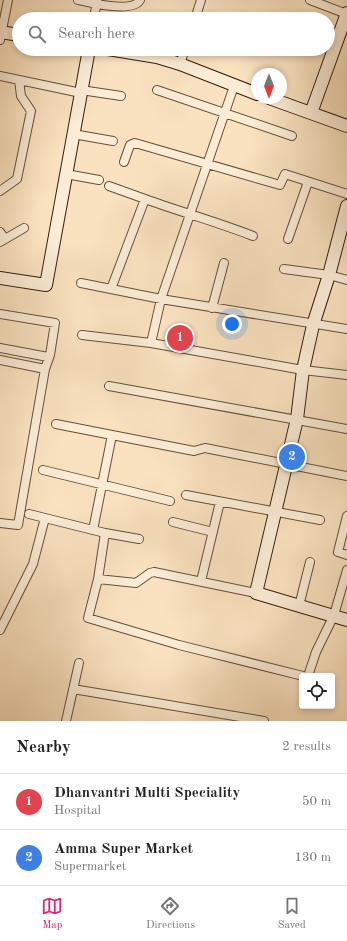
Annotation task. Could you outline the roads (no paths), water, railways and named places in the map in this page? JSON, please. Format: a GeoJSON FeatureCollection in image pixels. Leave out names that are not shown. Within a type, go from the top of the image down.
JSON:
{"type":"FeatureCollection","features":[{"type":"Feature","properties":{"kind":"street"},"geometry":{"type":"LineString","coordinates":[[8,0],[0,35],[12,35]]}},
{"type":"Feature","properties":{"kind":"street"},"geometry":{"type":"LineString","coordinates":[[78,0],[129,7],[135,5],[140,0]]}},
{"type":"Feature","properties":{"kind":"street"},"geometry":{"type":"LineString","coordinates":[[198,12],[201,0]]}},
{"type":"Feature","properties":{"kind":"street"},"geometry":{"type":"LineString","coordinates":[[310,0],[347,13],[335,46]]}},
{"type":"Feature","properties":{"kind":"street"},"geometry":{"type":"LineString","coordinates":[[95,12],[96,2]]}},
{"type":"Feature","properties":{"kind":"street"},"geometry":{"type":"LineString","coordinates":[[0,278],[46,285],[89,56]]}},
{"type":"Feature","properties":{"kind":"street"},"geometry":{"type":"LineString","coordinates":[[151,56],[180,64],[251,92]]}},
{"type":"Feature","properties":{"kind":"street"},"geometry":{"type":"LineString","coordinates":[[180,64],[183,56]]}},
{"type":"Feature","properties":{"kind":"street"},"geometry":{"type":"LineString","coordinates":[[311,113],[332,56]]}},
{"type":"Feature","properties":{"kind":"street"},"geometry":{"type":"LineString","coordinates":[[0,76],[81,92],[121,96]]}},
{"type":"Feature","properties":{"kind":"street"},"geometry":{"type":"LineString","coordinates":[[0,191],[17,179],[31,111],[21,96],[19,80]]}},
{"type":"Feature","properties":{"kind":"street"},"geometry":{"type":"LineString","coordinates":[[150,343],[161,299],[188,215],[209,163],[234,86]]}},
{"type":"Feature","properties":{"kind":"street"},"geometry":{"type":"LineString","coordinates":[[157,90],[292,136]]}},
{"type":"Feature","properties":{"kind":"street"},"geometry":{"type":"LineString","coordinates":[[286,104],[347,126]]}},
{"type":"Feature","properties":{"kind":"street"},"geometry":{"type":"LineString","coordinates":[[73,134],[113,140]]}},
{"type":"Feature","properties":{"kind":"street"},"geometry":{"type":"LineString","coordinates":[[124,162],[130,144],[135,143],[209,163],[280,185],[285,174],[347,194]]}},
{"type":"Feature","properties":{"kind":"street"},"geometry":{"type":"LineString","coordinates":[[66,174],[99,180]]}},
{"type":"Feature","properties":{"kind":"street"},"geometry":{"type":"LineString","coordinates":[[288,238],[308,182]]}},
{"type":"Feature","properties":{"kind":"street"},"geometry":{"type":"LineString","coordinates":[[109,186],[188,215],[219,223],[253,236]]}},
{"type":"Feature","properties":{"kind":"street"},"geometry":{"type":"LineString","coordinates":[[111,289],[145,199]]}},
{"type":"Feature","properties":{"kind":"street"},"geometry":{"type":"LineString","coordinates":[[256,593],[274,511],[297,419],[304,370],[313,325],[329,275],[347,207]]}},
{"type":"Feature","properties":{"kind":"street"},"geometry":{"type":"LineString","coordinates":[[2,238],[24,228]]}},
{"type":"Feature","properties":{"kind":"street"},"geometry":{"type":"LineString","coordinates":[[212,308],[224,262]]}},
{"type":"Feature","properties":{"kind":"street"},"geometry":{"type":"LineString","coordinates":[[284,269],[329,275],[347,280]]}},
{"type":"Feature","properties":{"kind":"street"},"geometry":{"type":"LineString","coordinates":[[81,283],[212,308],[313,325],[347,329]]}},
{"type":"Feature","properties":{"kind":"street"},"geometry":{"type":"LineString","coordinates":[[0,314],[54,324],[50,355],[48,357],[45,369],[18,525],[0,523]]}},
{"type":"Feature","properties":{"kind":"street"},"geometry":{"type":"LineString","coordinates":[[82,335],[150,343],[304,370],[347,375]]}},
{"type":"Feature","properties":{"kind":"street"},"geometry":{"type":"LineString","coordinates":[[0,348],[48,357]]}},
{"type":"Feature","properties":{"kind":"street"},"geometry":{"type":"LineString","coordinates":[[0,360],[45,369]]}},
{"type":"Feature","properties":{"kind":"street"},"geometry":{"type":"LineString","coordinates":[[109,386],[347,429]]}},
{"type":"Feature","properties":{"kind":"street"},"geometry":{"type":"LineString","coordinates":[[56,424],[194,451],[205,448],[347,476]]}},
{"type":"Feature","properties":{"kind":"street"},"geometry":{"type":"LineString","coordinates":[[93,530],[112,435]]}},
{"type":"Feature","properties":{"kind":"street"},"geometry":{"type":"LineString","coordinates":[[44,470],[170,501]]}},
{"type":"Feature","properties":{"kind":"street"},"geometry":{"type":"LineString","coordinates":[[186,495],[320,520]]}},
{"type":"Feature","properties":{"kind":"street"},"geometry":{"type":"LineString","coordinates":[[201,581],[220,502]]}},
{"type":"Feature","properties":{"kind":"street"},"geometry":{"type":"LineString","coordinates":[[29,514],[105,533],[139,539]]}},
{"type":"Feature","properties":{"kind":"street"},"geometry":{"type":"LineString","coordinates":[[347,516],[338,552],[347,555]]}},
{"type":"Feature","properties":{"kind":"street"},"geometry":{"type":"LineString","coordinates":[[0,630],[33,564],[45,518]]}},
{"type":"Feature","properties":{"kind":"street"},"geometry":{"type":"LineString","coordinates":[[173,522],[213,532]]}},
{"type":"Feature","properties":{"kind":"street"},"geometry":{"type":"LineString","coordinates":[[105,533],[98,579],[88,618],[179,645],[299,675]]}},
{"type":"Feature","properties":{"kind":"street"},"geometry":{"type":"LineString","coordinates":[[299,606],[310,562]]}},
{"type":"Feature","properties":{"kind":"street"},"geometry":{"type":"LineString","coordinates":[[309,673],[316,652],[334,615],[347,570]]}},
{"type":"Feature","properties":{"kind":"street"},"geometry":{"type":"LineString","coordinates":[[98,579],[136,583],[150,572],[154,572],[256,593],[347,620]]}},
{"type":"Feature","properties":{"kind":"street"},"geometry":{"type":"LineString","coordinates":[[66,721],[79,663]]}},
{"type":"Feature","properties":{"kind":"street"},"geometry":{"type":"LineString","coordinates":[[73,689],[264,721]]}},
{"type":"Feature","properties":{"kind":"place","name":"Dhanvantri Multi Speciality"},"geometry":{"type":"Point","coordinates":[180,338]}},
{"type":"Feature","properties":{"kind":"place","name":"Amma Super Market"},"geometry":{"type":"Point","coordinates":[292,457]}}]}
